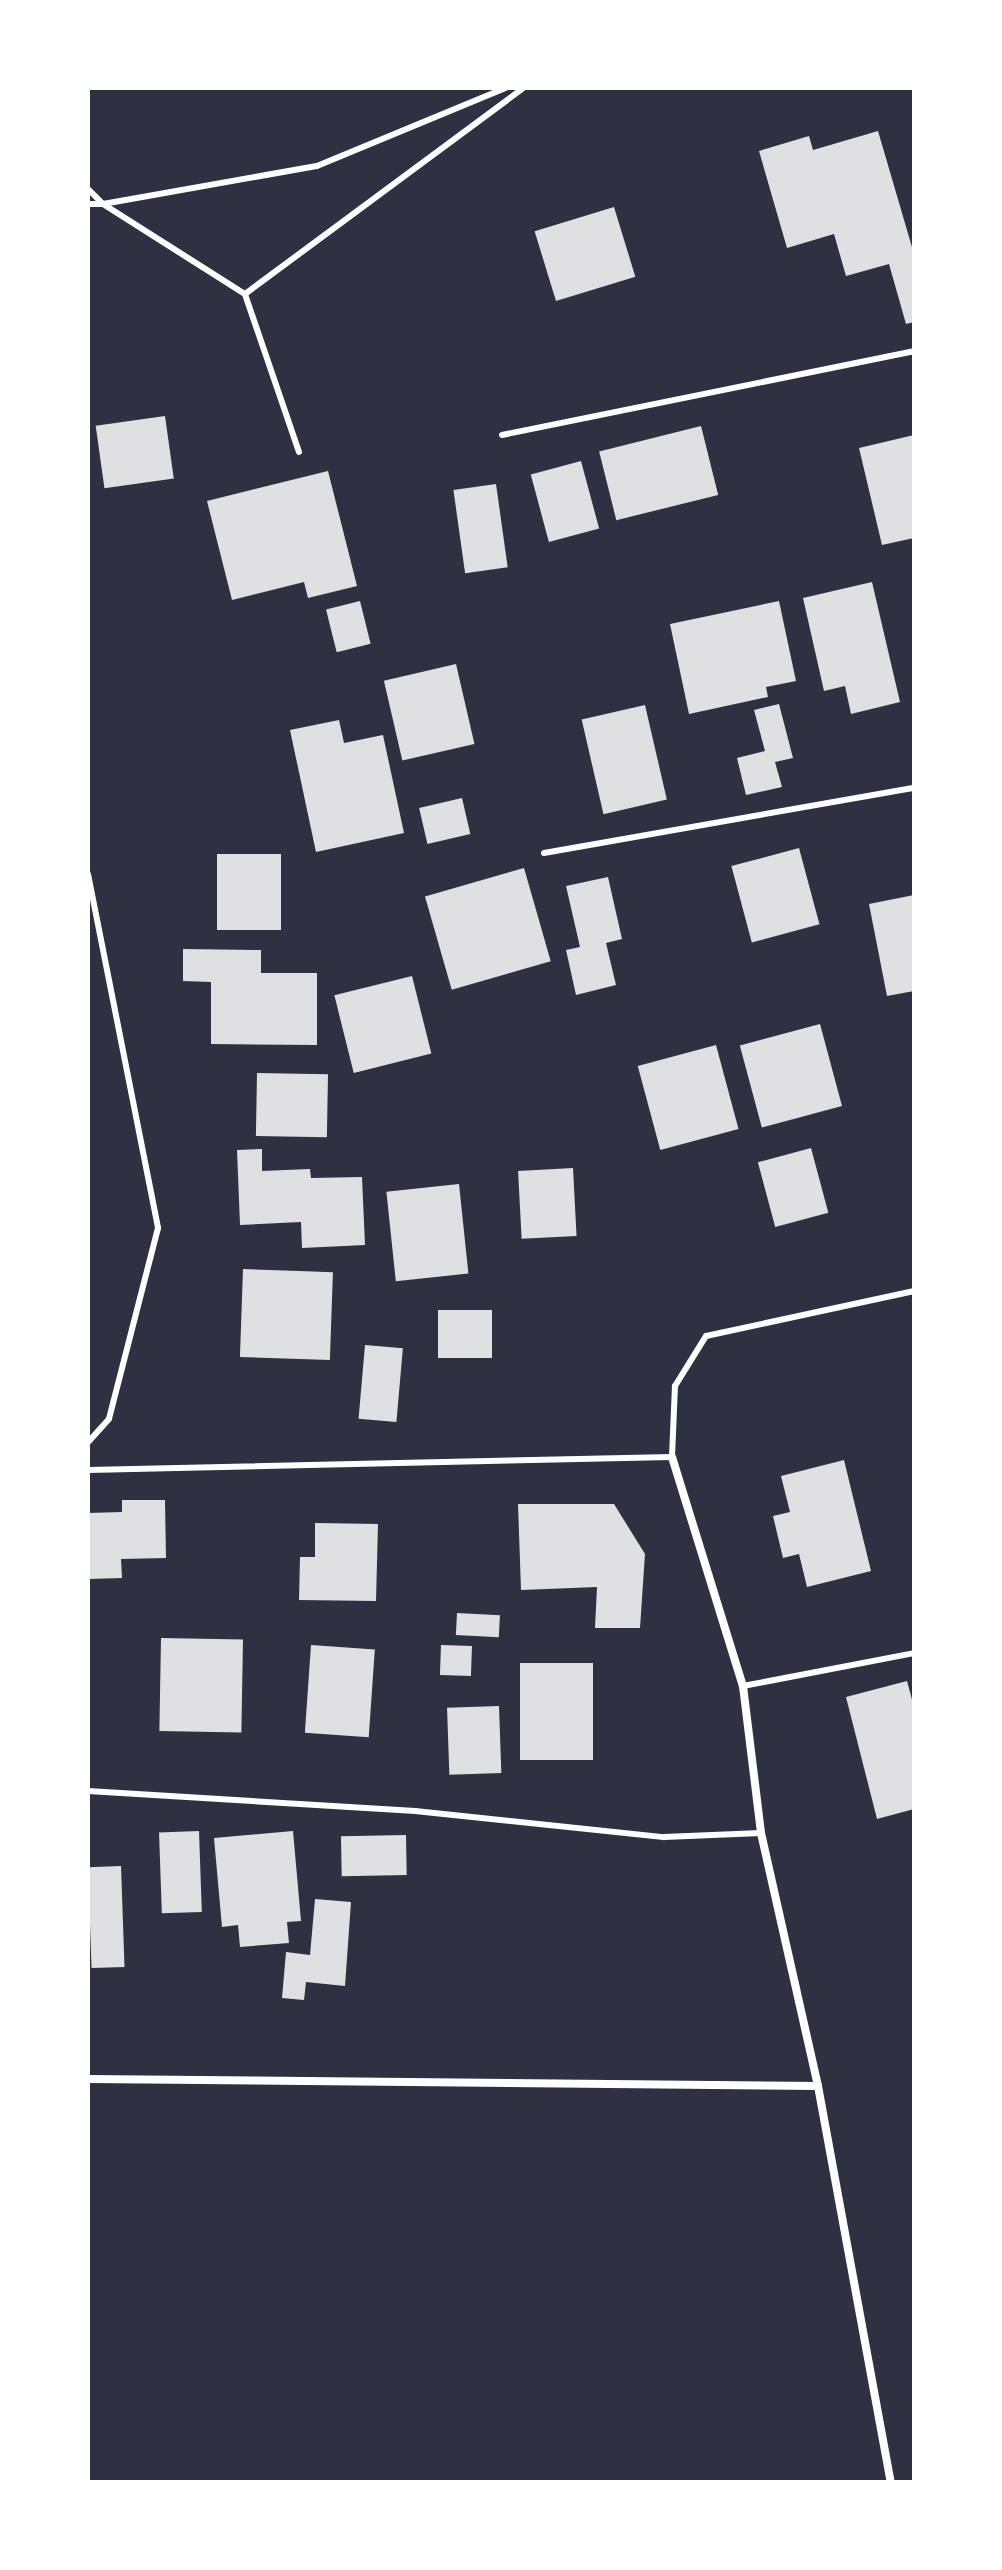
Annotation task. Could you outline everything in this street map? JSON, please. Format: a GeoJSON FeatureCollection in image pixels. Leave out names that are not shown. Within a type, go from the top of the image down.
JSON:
{"type":"FeatureCollection","features":[{"type":"Feature","properties":{"kind":"street"},"geometry":{"type":"LineString","coordinates":[[672,1457],[743,1686],[761,1833],[818,2086],[891,2482]]}},
{"type":"Feature","properties":{"kind":"street"},"geometry":{"type":"LineString","coordinates":[[88,2079],[818,2086]]}},
{"type":"Feature","properties":{"kind":"lane"},"geometry":{"type":"LineString","coordinates":[[88,204],[103,204],[317,166],[505,88]]}},
{"type":"Feature","properties":{"kind":"lane"},"geometry":{"type":"LineString","coordinates":[[245,294],[523,88]]}},
{"type":"Feature","properties":{"kind":"lane"},"geometry":{"type":"LineString","coordinates":[[88,189],[103,204],[245,294],[299,452]]}},
{"type":"Feature","properties":{"kind":"lane"},"geometry":{"type":"LineString","coordinates":[[502,435],[914,351]]}},
{"type":"Feature","properties":{"kind":"lane"},"geometry":{"type":"LineString","coordinates":[[544,853],[914,788]]}},
{"type":"Feature","properties":{"kind":"lane"},"geometry":{"type":"LineString","coordinates":[[88,874],[158,1228],[109,1419],[88,1442]]}},
{"type":"Feature","properties":{"kind":"lane"},"geometry":{"type":"LineString","coordinates":[[88,1470],[672,1457],[675,1386],[706,1336],[914,1291]]}},
{"type":"Feature","properties":{"kind":"lane"},"geometry":{"type":"LineString","coordinates":[[743,1686],[914,1653]]}},
{"type":"Feature","properties":{"kind":"lane"},"geometry":{"type":"LineString","coordinates":[[88,1791],[415,1811],[664,1837],[761,1833]]}},
{"type":"Feature","properties":{"kind":"building"},"geometry":{"type":"Polygon","coordinates":[[[878,131],[914,254],[914,322],[906,324],[889,264],[846,276],[834,234],[787,248],[759,151],[809,136],[813,150],[878,131]]]}},
{"type":"Feature","properties":{"kind":"building"},"geometry":{"type":"Polygon","coordinates":[[[614,207],[635,277],[556,301],[535,231],[614,207]]]}},
{"type":"Feature","properties":{"kind":"building"},"geometry":{"type":"Polygon","coordinates":[[[165,416],[174,478],[104,488],[96,426],[165,416]]]}},
{"type":"Feature","properties":{"kind":"building"},"geometry":{"type":"Polygon","coordinates":[[[701,426],[718,495],[616,520],[599,451],[701,426]]]}},
{"type":"Feature","properties":{"kind":"building"},"geometry":{"type":"Polygon","coordinates":[[[914,435],[914,538],[882,545],[859,448],[914,435]]]}},
{"type":"Feature","properties":{"kind":"building"},"geometry":{"type":"Polygon","coordinates":[[[581,461],[599,529],[549,542],[531,474],[581,461]]]}},
{"type":"Feature","properties":{"kind":"building"},"geometry":{"type":"Polygon","coordinates":[[[328,471],[357,586],[308,598],[304,582],[232,600],[207,501],[328,471]]]}},
{"type":"Feature","properties":{"kind":"building"},"geometry":{"type":"Polygon","coordinates":[[[496,484],[508,567],[465,573],[453,490],[496,484]]]}},
{"type":"Feature","properties":{"kind":"building"},"geometry":{"type":"Polygon","coordinates":[[[872,582],[900,702],[851,714],[845,686],[824,691],[803,598],[872,582]]]}},
{"type":"Feature","properties":{"kind":"building"},"geometry":{"type":"Polygon","coordinates":[[[360,601],[371,644],[337,652],[326,609],[360,601]]]}},
{"type":"Feature","properties":{"kind":"building"},"geometry":{"type":"Polygon","coordinates":[[[779,601],[796,681],[766,687],[768,697],[689,714],[670,624],[779,601]]]}},
{"type":"Feature","properties":{"kind":"building"},"geometry":{"type":"Polygon","coordinates":[[[456,664],[474,744],[402,761],[384,681],[456,664]]]}},
{"type":"Feature","properties":{"kind":"building"},"geometry":{"type":"Polygon","coordinates":[[[779,704],[793,758],[775,762],[782,787],[746,795],[737,758],[765,751],[754,710],[779,704]]]}},
{"type":"Feature","properties":{"kind":"building"},"geometry":{"type":"Polygon","coordinates":[[[645,705],[667,800],[603,814],[582,720],[645,705]]]}},
{"type":"Feature","properties":{"kind":"building"},"geometry":{"type":"Polygon","coordinates":[[[339,720],[344,743],[383,735],[404,833],[316,852],[290,730],[339,720]]]}},
{"type":"Feature","properties":{"kind":"building"},"geometry":{"type":"Polygon","coordinates":[[[462,798],[470,834],[427,844],[419,808],[462,798]]]}},
{"type":"Feature","properties":{"kind":"building"},"geometry":{"type":"Polygon","coordinates":[[[799,848],[819,924],[752,942],[731,866],[799,848]]]}},
{"type":"Feature","properties":{"kind":"building"},"geometry":{"type":"Polygon","coordinates":[[[217,854],[281,854],[281,930],[217,930],[217,854]]]}},
{"type":"Feature","properties":{"kind":"building"},"geometry":{"type":"Polygon","coordinates":[[[524,868],[551,961],[452,990],[425,896],[524,868]]]}},
{"type":"Feature","properties":{"kind":"building"},"geometry":{"type":"Polygon","coordinates":[[[608,877],[622,939],[606,943],[616,985],[576,995],[566,950],[580,947],[566,886],[608,877]]]}},
{"type":"Feature","properties":{"kind":"building"},"geometry":{"type":"Polygon","coordinates":[[[914,895],[914,991],[887,996],[869,904],[914,895]]]}},
{"type":"Feature","properties":{"kind":"building"},"geometry":{"type":"Polygon","coordinates":[[[183,949],[261,950],[261,973],[317,973],[317,1045],[211,1044],[211,982],[183,981],[183,949]]]}},
{"type":"Feature","properties":{"kind":"building"},"geometry":{"type":"Polygon","coordinates":[[[412,976],[431,1054],[354,1073],[334,995],[412,976]]]}},
{"type":"Feature","properties":{"kind":"building"},"geometry":{"type":"Polygon","coordinates":[[[820,1024],[842,1106],[762,1128],[740,1045],[820,1024]]]}},
{"type":"Feature","properties":{"kind":"building"},"geometry":{"type":"Polygon","coordinates":[[[716,1045],[739,1129],[660,1150],[638,1066],[716,1045]]]}},
{"type":"Feature","properties":{"kind":"building"},"geometry":{"type":"Polygon","coordinates":[[[257,1073],[328,1074],[327,1137],[256,1136],[257,1073]]]}},
{"type":"Feature","properties":{"kind":"building"},"geometry":{"type":"Polygon","coordinates":[[[811,1148],[828,1213],[775,1227],[758,1162],[811,1148]]]}},
{"type":"Feature","properties":{"kind":"building"},"geometry":{"type":"Polygon","coordinates":[[[262,1149],[262,1171],[310,1169],[311,1178],[362,1177],[365,1245],[302,1248],[301,1222],[240,1225],[237,1150],[262,1149]]]}},
{"type":"Feature","properties":{"kind":"building"},"geometry":{"type":"Polygon","coordinates":[[[573,1168],[577,1236],[522,1239],[518,1171],[573,1168]]]}},
{"type":"Feature","properties":{"kind":"building"},"geometry":{"type":"Polygon","coordinates":[[[459,1184],[468,1274],[396,1281],[386,1192],[459,1184]]]}},
{"type":"Feature","properties":{"kind":"building"},"geometry":{"type":"Polygon","coordinates":[[[243,1269],[333,1272],[330,1360],[240,1357],[243,1269]]]}},
{"type":"Feature","properties":{"kind":"building"},"geometry":{"type":"Polygon","coordinates":[[[438,1310],[492,1310],[492,1358],[438,1358],[438,1310]]]}},
{"type":"Feature","properties":{"kind":"building"},"geometry":{"type":"Polygon","coordinates":[[[365,1345],[403,1348],[396,1422],[359,1419],[365,1345]]]}},
{"type":"Feature","properties":{"kind":"building"},"geometry":{"type":"Polygon","coordinates":[[[844,1460],[871,1571],[807,1587],[799,1554],[783,1558],[773,1516],[790,1512],[781,1476],[844,1460]]]}},
{"type":"Feature","properties":{"kind":"building"},"geometry":{"type":"Polygon","coordinates":[[[122,1500],[165,1500],[166,1558],[121,1559],[122,1578],[88,1579],[88,1513],[122,1512],[122,1500]]]}},
{"type":"Feature","properties":{"kind":"building"},"geometry":{"type":"Polygon","coordinates":[[[518,1504],[614,1504],[645,1554],[640,1628],[595,1628],[597,1587],[521,1590],[518,1504]]]}},
{"type":"Feature","properties":{"kind":"building"},"geometry":{"type":"Polygon","coordinates":[[[315,1523],[378,1524],[376,1601],[299,1600],[300,1557],[315,1557],[315,1523]]]}},
{"type":"Feature","properties":{"kind":"building"},"geometry":{"type":"Polygon","coordinates":[[[457,1613],[500,1615],[499,1637],[456,1635],[457,1613]]]}},
{"type":"Feature","properties":{"kind":"building"},"geometry":{"type":"Polygon","coordinates":[[[161,1638],[243,1639],[241,1732],[159,1731],[161,1638]]]}},
{"type":"Feature","properties":{"kind":"building"},"geometry":{"type":"Polygon","coordinates":[[[311,1645],[375,1649],[369,1737],[305,1733],[311,1645]]]}},
{"type":"Feature","properties":{"kind":"building"},"geometry":{"type":"Polygon","coordinates":[[[441,1645],[472,1646],[471,1676],[440,1675],[441,1645]]]}},
{"type":"Feature","properties":{"kind":"building"},"geometry":{"type":"Polygon","coordinates":[[[520,1663],[593,1663],[593,1760],[520,1760],[520,1663]]]}},
{"type":"Feature","properties":{"kind":"building"},"geometry":{"type":"Polygon","coordinates":[[[907,1681],[914,1707],[914,1809],[877,1819],[846,1697],[907,1681]]]}},
{"type":"Feature","properties":{"kind":"building"},"geometry":{"type":"Polygon","coordinates":[[[499,1706],[501,1773],[449,1775],[447,1708],[499,1706]]]}},
{"type":"Feature","properties":{"kind":"building"},"geometry":{"type":"Polygon","coordinates":[[[199,1831],[202,1912],[162,1913],[159,1832],[199,1831]]]}},
{"type":"Feature","properties":{"kind":"building"},"geometry":{"type":"Polygon","coordinates":[[[293,1831],[301,1921],[287,1922],[289,1943],[240,1947],[238,1925],[222,1927],[214,1838],[293,1831]]]}},
{"type":"Feature","properties":{"kind":"building"},"geometry":{"type":"Polygon","coordinates":[[[406,1835],[407,1875],[342,1876],[341,1836],[406,1835]]]}},
{"type":"Feature","properties":{"kind":"building"},"geometry":{"type":"Polygon","coordinates":[[[121,1866],[125,1967],[92,1968],[88,1867],[121,1866]]]}},
{"type":"Feature","properties":{"kind":"building"},"geometry":{"type":"Polygon","coordinates":[[[315,1899],[351,1902],[345,1986],[306,1982],[304,2000],[282,1998],[286,1952],[310,1955],[315,1899]]]}}]}
